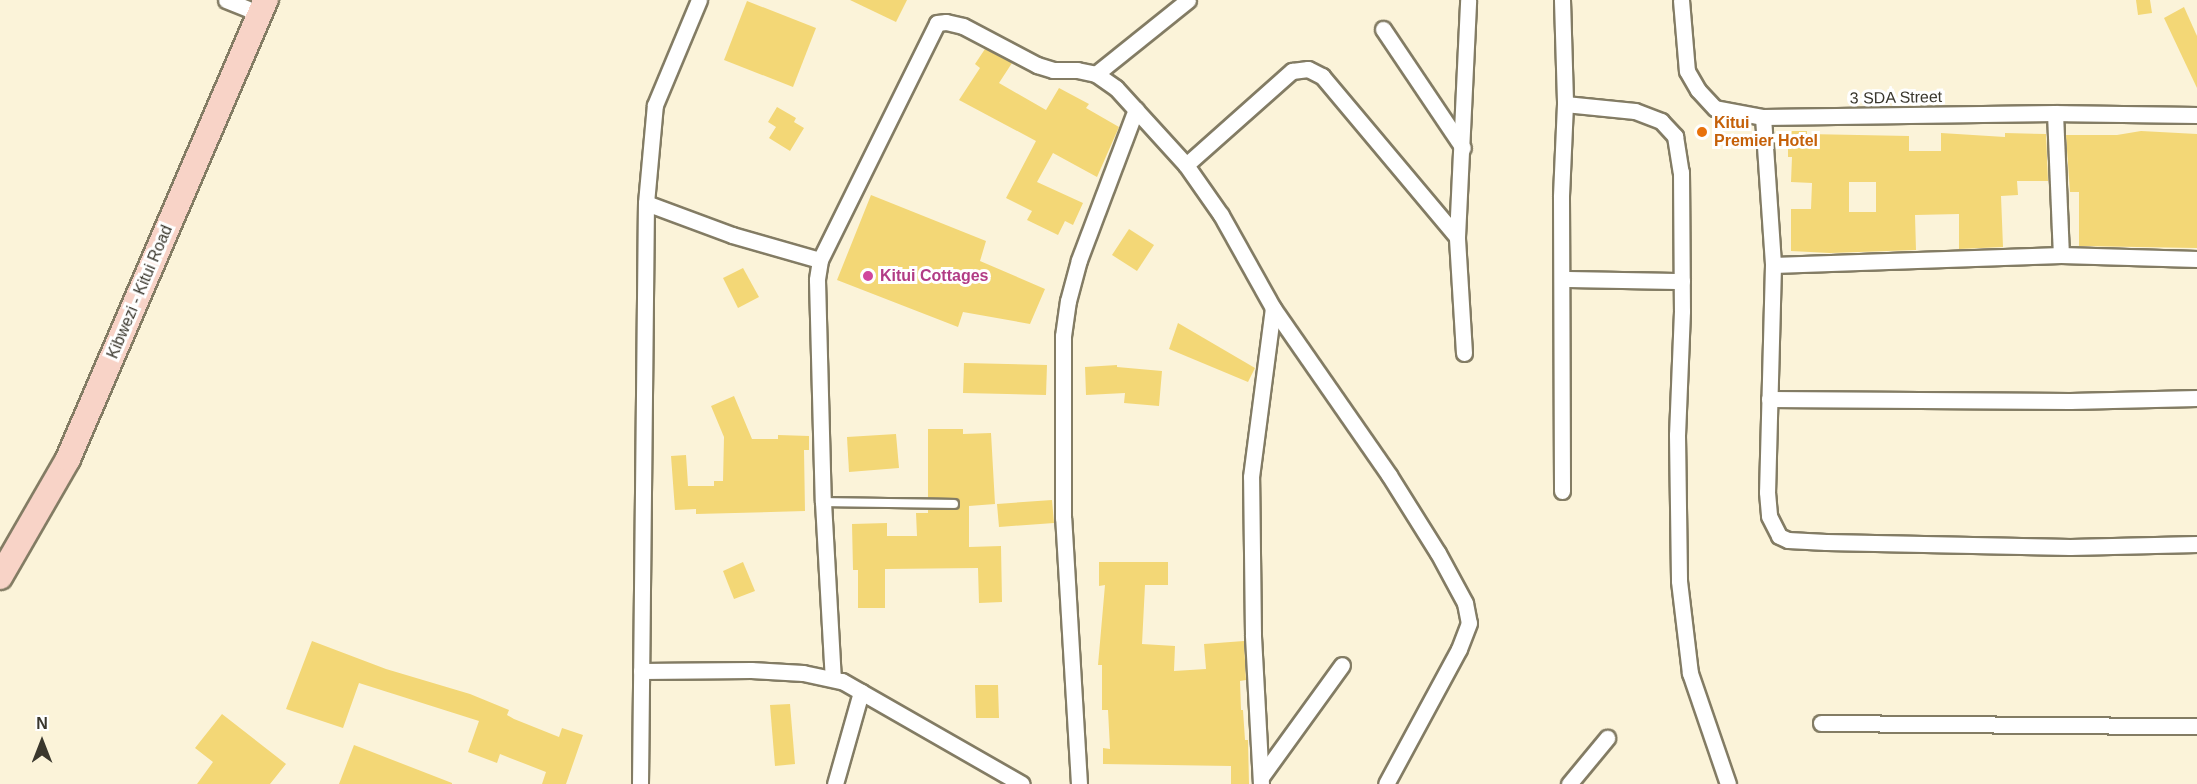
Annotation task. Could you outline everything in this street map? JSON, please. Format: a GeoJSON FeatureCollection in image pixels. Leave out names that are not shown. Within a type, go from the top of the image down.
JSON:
{"type":"FeatureCollection","features":[{"type":"Feature","properties":{"kind":"main road","name":"Kibwezi - Kitui Road"},"geometry":{"type":"LineString","coordinates":[[0,577],[68,459],[263,7]]}},
{"type":"Feature","properties":{"kind":"street"},"geometry":{"type":"LineString","coordinates":[[226,0],[263,7]]}},
{"type":"Feature","properties":{"kind":"street"},"geometry":{"type":"LineString","coordinates":[[640,784],[646,203],[655,105],[699,0]]}},
{"type":"Feature","properties":{"kind":"street"},"geometry":{"type":"LineString","coordinates":[[1096,74],[1188,0]]}},
{"type":"Feature","properties":{"kind":"street"},"geometry":{"type":"LineString","coordinates":[[1464,353],[1457,237],[1463,148],[1468,0]]}},
{"type":"Feature","properties":{"kind":"street"},"geometry":{"type":"LineString","coordinates":[[1562,0],[1565,104],[1562,491]]}},
{"type":"Feature","properties":{"kind":"street","name":"3 SDA Street"},"geometry":{"type":"LineString","coordinates":[[1681,0],[1687,71],[1698,90],[1715,108],[1763,117],[2055,113],[2197,115]]}},
{"type":"Feature","properties":{"kind":"street"},"geometry":{"type":"LineString","coordinates":[[833,679],[823,502],[817,280],[820,260],[937,23],[946,22],[963,26],[1037,65],[1053,70],[1077,70],[1096,74],[1116,88],[1186,165],[1221,215],[1274,308],[1389,475],[1438,553],[1466,603],[1469,623],[1459,649],[1386,784]]}},
{"type":"Feature","properties":{"kind":"street"},"geometry":{"type":"LineString","coordinates":[[1383,29],[1463,148]]}},
{"type":"Feature","properties":{"kind":"street"},"geometry":{"type":"LineString","coordinates":[[1186,165],[1292,71],[1308,69],[1322,76],[1457,237]]}},
{"type":"Feature","properties":{"kind":"street"},"geometry":{"type":"LineString","coordinates":[[1565,104],[1635,111],[1661,121],[1675,136],[1680,172],[1682,281],[1677,435],[1679,581],[1690,673],[1728,784]]}},
{"type":"Feature","properties":{"kind":"street"},"geometry":{"type":"LineString","coordinates":[[1079,784],[1063,518],[1063,336],[1068,301],[1079,260],[1136,110]]}},
{"type":"Feature","properties":{"kind":"street"},"geometry":{"type":"LineString","coordinates":[[2055,113],[2061,255]]}},
{"type":"Feature","properties":{"kind":"street"},"geometry":{"type":"LineString","coordinates":[[1763,117],[1773,265],[1769,399],[1769,516],[1779,536],[1788,540],[2070,547],[2197,544]]}},
{"type":"Feature","properties":{"kind":"street"},"geometry":{"type":"LineString","coordinates":[[646,203],[732,235],[820,260]]}},
{"type":"Feature","properties":{"kind":"street"},"geometry":{"type":"LineString","coordinates":[[1773,265],[2061,255],[2197,259]]}},
{"type":"Feature","properties":{"kind":"street"},"geometry":{"type":"LineString","coordinates":[[1562,279],[1682,281]]}},
{"type":"Feature","properties":{"kind":"street"},"geometry":{"type":"LineString","coordinates":[[1261,780],[1253,634],[1251,477],[1274,308]]}},
{"type":"Feature","properties":{"kind":"street"},"geometry":{"type":"LineString","coordinates":[[1769,399],[2070,401],[2197,398]]}},
{"type":"Feature","properties":{"kind":"street"},"geometry":{"type":"LineString","coordinates":[[1261,780],[1342,665]]}},
{"type":"Feature","properties":{"kind":"street"},"geometry":{"type":"LineString","coordinates":[[641,671],[751,670],[803,673],[833,679],[861,692],[1022,784]]}},
{"type":"Feature","properties":{"kind":"street"},"geometry":{"type":"LineString","coordinates":[[836,784],[861,692]]}},
{"type":"Feature","properties":{"kind":"street"},"geometry":{"type":"LineString","coordinates":[[1821,723],[2197,726]]}},
{"type":"Feature","properties":{"kind":"street"},"geometry":{"type":"LineString","coordinates":[[1569,784],[1607,738]]}},
{"type":"Feature","properties":{"kind":"lane"},"geometry":{"type":"LineString","coordinates":[[823,502],[954,504]]}},
{"type":"Feature","properties":{"kind":"building"},"geometry":{"type":"Polygon","coordinates":[[[850,0],[907,0],[896,22],[850,0]]]}},
{"type":"Feature","properties":{"kind":"building"},"geometry":{"type":"Polygon","coordinates":[[[2136,0],[2150,0],[2152,13],[2138,15],[2136,0]]]}},
{"type":"Feature","properties":{"kind":"building"},"geometry":{"type":"Polygon","coordinates":[[[747,1],[816,28],[793,87],[724,60],[747,1]]]}},
{"type":"Feature","properties":{"kind":"building"},"geometry":{"type":"Polygon","coordinates":[[[2184,7],[2197,36],[2197,88],[2164,18],[2184,7]]]}},
{"type":"Feature","properties":{"kind":"building"},"geometry":{"type":"Polygon","coordinates":[[[985,49],[1012,63],[999,83],[1046,110],[1059,88],[1089,104],[1086,108],[1119,127],[1097,177],[1053,153],[1037,182],[1083,203],[1073,225],[1065,221],[1058,235],[1027,220],[1032,211],[1006,198],[1036,141],[959,100],[980,68],[975,64],[985,49]]]}},
{"type":"Feature","properties":{"kind":"building"},"geometry":{"type":"Polygon","coordinates":[[[777,107],[796,118],[794,122],[804,128],[790,151],[769,138],[776,127],[768,122],[777,107]]]}},
{"type":"Feature","properties":{"kind":"building"},"geometry":{"type":"Polygon","coordinates":[[[1788,131],[1807,131],[1807,134],[1909,136],[1909,151],[1941,151],[1941,133],[2005,137],[2005,133],[2046,134],[2048,181],[2017,181],[2018,195],[2001,196],[2003,247],[1959,249],[1959,214],[1915,215],[1916,250],[1830,253],[1791,251],[1791,209],[1811,209],[1812,183],[1791,182],[1792,157],[1788,157],[1788,131]],[[1849,182],[1849,212],[1876,212],[1876,182],[1849,182]]]}},
{"type":"Feature","properties":{"kind":"building"},"geometry":{"type":"Polygon","coordinates":[[[2141,131],[2197,134],[2197,248],[2079,246],[2079,192],[2070,192],[2066,135],[2117,135],[2141,131]]]}},
{"type":"Feature","properties":{"kind":"building","name":"Kitui Cottages"},"geometry":{"type":"Polygon","coordinates":[[[871,195],[986,241],[980,261],[1045,289],[1030,324],[963,312],[958,327],[837,280],[871,195]]]}},
{"type":"Feature","properties":{"kind":"building"},"geometry":{"type":"Polygon","coordinates":[[[1129,229],[1154,245],[1137,271],[1112,255],[1129,229]]]}},
{"type":"Feature","properties":{"kind":"building"},"geometry":{"type":"Polygon","coordinates":[[[743,268],[759,297],[738,308],[723,278],[743,268]]]}},
{"type":"Feature","properties":{"kind":"building"},"geometry":{"type":"Polygon","coordinates":[[[1178,323],[1255,368],[1248,382],[1169,349],[1178,323]]]}},
{"type":"Feature","properties":{"kind":"building"},"geometry":{"type":"Polygon","coordinates":[[[964,363],[1047,365],[1046,395],[963,393],[964,363]]]}},
{"type":"Feature","properties":{"kind":"building"},"geometry":{"type":"Polygon","coordinates":[[[1117,365],[1117,367],[1162,371],[1159,406],[1124,403],[1125,393],[1086,395],[1085,367],[1117,365]]]}},
{"type":"Feature","properties":{"kind":"building"},"geometry":{"type":"Polygon","coordinates":[[[734,396],[752,439],[778,439],[778,435],[809,436],[809,450],[804,450],[805,511],[696,514],[696,509],[675,510],[671,456],[686,455],[688,486],[714,486],[714,481],[723,481],[724,437],[711,406],[734,396]]]}},
{"type":"Feature","properties":{"kind":"building"},"geometry":{"type":"Polygon","coordinates":[[[928,429],[963,429],[963,434],[991,433],[995,504],[969,506],[969,547],[1001,546],[1002,602],[979,603],[978,568],[885,569],[885,608],[858,608],[858,570],[853,570],[852,524],[887,523],[887,536],[917,536],[916,513],[928,513],[928,510],[954,510],[959,507],[957,499],[928,498],[928,429]]]}},
{"type":"Feature","properties":{"kind":"building"},"geometry":{"type":"Polygon","coordinates":[[[896,434],[899,468],[849,472],[847,437],[896,434]]]}},
{"type":"Feature","properties":{"kind":"building"},"geometry":{"type":"Polygon","coordinates":[[[1052,500],[1054,523],[999,527],[997,504],[1052,500]]]}},
{"type":"Feature","properties":{"kind":"building"},"geometry":{"type":"Polygon","coordinates":[[[743,562],[755,591],[734,599],[723,571],[743,562]]]}},
{"type":"Feature","properties":{"kind":"building"},"geometry":{"type":"Polygon","coordinates":[[[1099,562],[1168,562],[1168,585],[1145,585],[1142,644],[1175,646],[1174,671],[1206,669],[1204,644],[1244,641],[1246,680],[1240,681],[1241,710],[1243,710],[1245,740],[1248,740],[1249,784],[1231,784],[1231,766],[1103,764],[1103,748],[1110,749],[1108,710],[1102,710],[1102,665],[1098,665],[1105,585],[1099,586],[1099,562]]]}},
{"type":"Feature","properties":{"kind":"building"},"geometry":{"type":"Polygon","coordinates":[[[312,641],[386,669],[470,694],[509,710],[507,715],[514,719],[559,737],[562,728],[583,735],[566,784],[542,784],[546,772],[500,754],[497,763],[468,752],[479,721],[359,683],[343,728],[286,709],[312,641]]]}},
{"type":"Feature","properties":{"kind":"building"},"geometry":{"type":"Polygon","coordinates":[[[975,685],[998,685],[999,718],[976,718],[975,685]]]}},
{"type":"Feature","properties":{"kind":"building"},"geometry":{"type":"Polygon","coordinates":[[[790,704],[795,764],[775,766],[770,705],[790,704]]]}},
{"type":"Feature","properties":{"kind":"building"},"geometry":{"type":"Polygon","coordinates":[[[222,714],[286,764],[270,784],[197,784],[213,762],[195,748],[222,714]]]}},
{"type":"Feature","properties":{"kind":"building"},"geometry":{"type":"Polygon","coordinates":[[[354,745],[452,783],[452,784],[339,784],[354,745]]]}},
{"type":"Feature","properties":{"kind":"place","name":"Kitui Premier Hotel"},"geometry":{"type":"Point","coordinates":[1702,132]}},
{"type":"Feature","properties":{"kind":"place","name":"Kitui Cottages"},"geometry":{"type":"Point","coordinates":[868,276]}}]}
